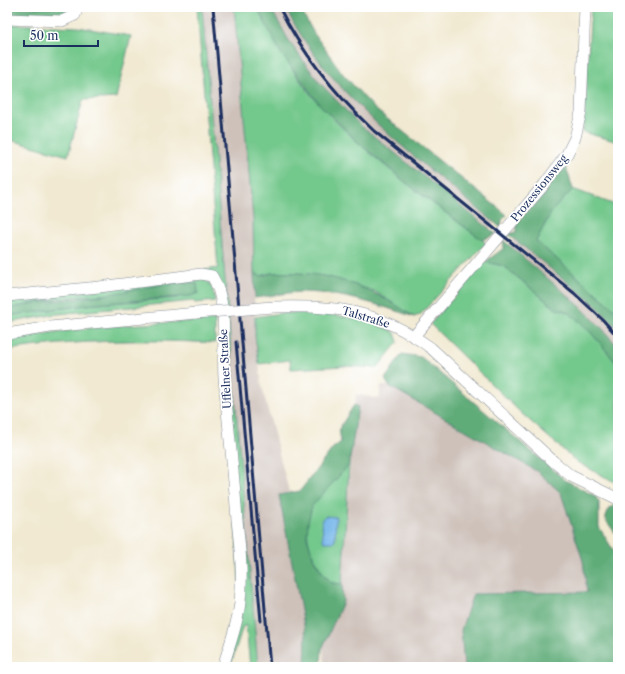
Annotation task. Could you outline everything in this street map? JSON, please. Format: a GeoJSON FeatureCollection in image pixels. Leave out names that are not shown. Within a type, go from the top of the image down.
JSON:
{"type":"FeatureCollection","features":[{"type":"Feature","properties":{"kind":"street"},"geometry":{"type":"LineString","coordinates":[[7,19],[62,21],[75,15],[78,7]]}},
{"type":"Feature","properties":{"kind":"street","name":"Prozessionsweg"},"geometry":{"type":"LineString","coordinates":[[414,336],[544,185],[567,154],[575,138],[581,112],[585,7]]}},
{"type":"Feature","properties":{"kind":"street","name":"Uffelner Straße"},"geometry":{"type":"LineString","coordinates":[[7,296],[99,287],[201,274],[212,276],[216,283],[221,307],[224,376],[233,468],[241,579],[240,603],[237,621],[223,667]]}},
{"type":"Feature","properties":{"kind":"street","name":"Talstraße"},"geometry":{"type":"LineString","coordinates":[[7,334],[50,327],[273,307],[324,307],[349,310],[394,325],[414,336],[431,348],[571,476],[618,499]]}},
{"type":"Feature","properties":{"kind":"shaded area"},"geometry":{"type":"Polygon","coordinates":[[[202,7],[234,7],[253,219],[255,336],[262,387],[289,492],[279,495],[306,636],[305,667],[258,667],[202,7]]]}},
{"type":"Feature","properties":{"kind":"shaded area"},"geometry":{"type":"Polygon","coordinates":[[[270,7],[285,7],[316,57],[350,97],[391,135],[494,223],[490,228],[360,125],[319,82],[291,44],[270,7]]]}},
{"type":"Feature","properties":{"kind":"shaded area"},"geometry":{"type":"Polygon","coordinates":[[[514,239],[594,304],[618,329],[618,347],[580,306],[510,245],[514,239]]]}},
{"type":"Feature","properties":{"kind":"shaded area"},"geometry":{"type":"Polygon","coordinates":[[[381,386],[389,386],[538,472],[548,480],[561,493],[583,561],[587,592],[473,594],[461,630],[464,667],[325,667],[322,630],[342,565],[356,394],[379,399],[381,386]]]}},
{"type":"Feature","properties":{"kind":"green space"},"geometry":{"type":"Polygon","coordinates":[[[7,7],[70,8],[63,18],[7,15],[7,7]]]}},
{"type":"Feature","properties":{"kind":"green space"},"geometry":{"type":"Polygon","coordinates":[[[197,7],[202,7],[258,667],[250,667],[246,626],[243,626],[230,667],[226,667],[241,610],[221,289],[204,270],[218,268],[197,7]]]}},
{"type":"Feature","properties":{"kind":"green space"},"geometry":{"type":"Polygon","coordinates":[[[234,7],[257,7],[278,46],[294,71],[321,106],[379,161],[486,243],[420,315],[414,317],[374,291],[330,278],[298,273],[271,273],[260,276],[254,272],[253,219],[234,7]]]}},
{"type":"Feature","properties":{"kind":"green space"},"geometry":{"type":"Polygon","coordinates":[[[257,7],[270,7],[291,44],[319,82],[360,125],[496,234],[482,240],[409,185],[359,143],[320,105],[280,52],[257,7]]]}},
{"type":"Feature","properties":{"kind":"green space"},"geometry":{"type":"Polygon","coordinates":[[[285,7],[299,7],[315,35],[343,74],[375,109],[507,215],[502,220],[501,228],[411,154],[381,128],[353,100],[327,71],[304,40],[285,7]]]}},
{"type":"Feature","properties":{"kind":"green space"},"geometry":{"type":"Polygon","coordinates":[[[591,7],[618,7],[618,142],[583,132],[591,7]]]}},
{"type":"Feature","properties":{"kind":"green space"},"geometry":{"type":"Polygon","coordinates":[[[7,24],[78,27],[131,36],[116,98],[83,100],[68,156],[7,139],[7,24]]]}},
{"type":"Feature","properties":{"kind":"green space"},"geometry":{"type":"Polygon","coordinates":[[[565,164],[573,189],[552,211],[536,241],[618,312],[618,329],[594,304],[508,234],[516,232],[517,224],[565,164]]]}},
{"type":"Feature","properties":{"kind":"green space"},"geometry":{"type":"Polygon","coordinates":[[[573,189],[618,206],[618,312],[536,241],[552,211],[573,189]]]}},
{"type":"Feature","properties":{"kind":"green space"},"geometry":{"type":"Polygon","coordinates":[[[503,240],[580,306],[601,327],[618,347],[618,365],[590,331],[572,315],[556,309],[504,266],[485,262],[504,248],[503,240]]]}},
{"type":"Feature","properties":{"kind":"green space"},"geometry":{"type":"Polygon","coordinates":[[[485,262],[504,266],[556,309],[572,315],[590,331],[618,365],[618,484],[577,462],[520,412],[430,324],[485,262]]]}},
{"type":"Feature","properties":{"kind":"green space"},"geometry":{"type":"Polygon","coordinates":[[[254,272],[260,276],[272,273],[312,274],[343,281],[373,292],[414,317],[373,304],[332,294],[297,292],[255,298],[254,272]]]}},
{"type":"Feature","properties":{"kind":"green space"},"geometry":{"type":"Polygon","coordinates":[[[203,279],[209,283],[213,291],[215,301],[195,303],[193,301],[57,314],[7,323],[7,316],[86,305],[178,298],[120,295],[78,296],[54,299],[8,309],[7,299],[203,279]]]}},
{"type":"Feature","properties":{"kind":"green space"},"geometry":{"type":"Polygon","coordinates":[[[179,282],[197,283],[198,293],[191,296],[86,305],[7,316],[7,308],[103,295],[179,282]]]}},
{"type":"Feature","properties":{"kind":"green space"},"geometry":{"type":"Polygon","coordinates":[[[281,313],[324,314],[364,321],[391,330],[395,333],[398,342],[377,368],[345,366],[291,369],[290,360],[259,364],[255,336],[255,317],[281,313]]]}},
{"type":"Feature","properties":{"kind":"green space"},"geometry":{"type":"Polygon","coordinates":[[[215,320],[215,343],[111,341],[58,344],[7,350],[7,340],[33,335],[111,326],[215,320]]]}},
{"type":"Feature","properties":{"kind":"green space"},"geometry":{"type":"Polygon","coordinates":[[[402,354],[421,357],[565,480],[595,496],[599,502],[599,527],[618,558],[618,667],[464,667],[461,630],[473,594],[587,592],[583,561],[561,493],[538,472],[389,386],[385,379],[402,354]]]}},
{"type":"Feature","properties":{"kind":"green space"},"geometry":{"type":"Polygon","coordinates":[[[354,405],[358,407],[349,465],[312,506],[308,522],[307,537],[314,560],[324,575],[332,583],[342,584],[343,602],[322,649],[321,667],[305,667],[306,636],[279,495],[300,491],[333,448],[341,442],[339,429],[354,405]]]}},
{"type":"Feature","properties":{"kind":"green space"},"geometry":{"type":"Polygon","coordinates":[[[349,465],[342,584],[332,583],[319,567],[310,548],[307,528],[308,517],[313,503],[349,465]]]}},
{"type":"Feature","properties":{"kind":"green space"},"geometry":{"type":"Polygon","coordinates":[[[615,505],[618,506],[618,537],[605,519],[609,508],[615,505]]]}},
{"type":"Feature","properties":{"kind":"water"},"geometry":{"type":"Polygon","coordinates":[[[325,516],[336,517],[334,542],[325,542],[323,540],[322,519],[325,516]]]}},
{"type":"Feature","properties":{"kind":"railway"},"geometry":{"type":"LineString","coordinates":[[213,7],[270,667]]}},
{"type":"Feature","properties":{"kind":"railway"},"geometry":{"type":"LineString","coordinates":[[279,7],[288,25],[321,74],[346,103],[374,131],[574,293],[603,320],[618,337]]}},
{"type":"Feature","properties":{"kind":"railway"},"geometry":{"type":"LineString","coordinates":[[236,342],[261,621]]}}]}
